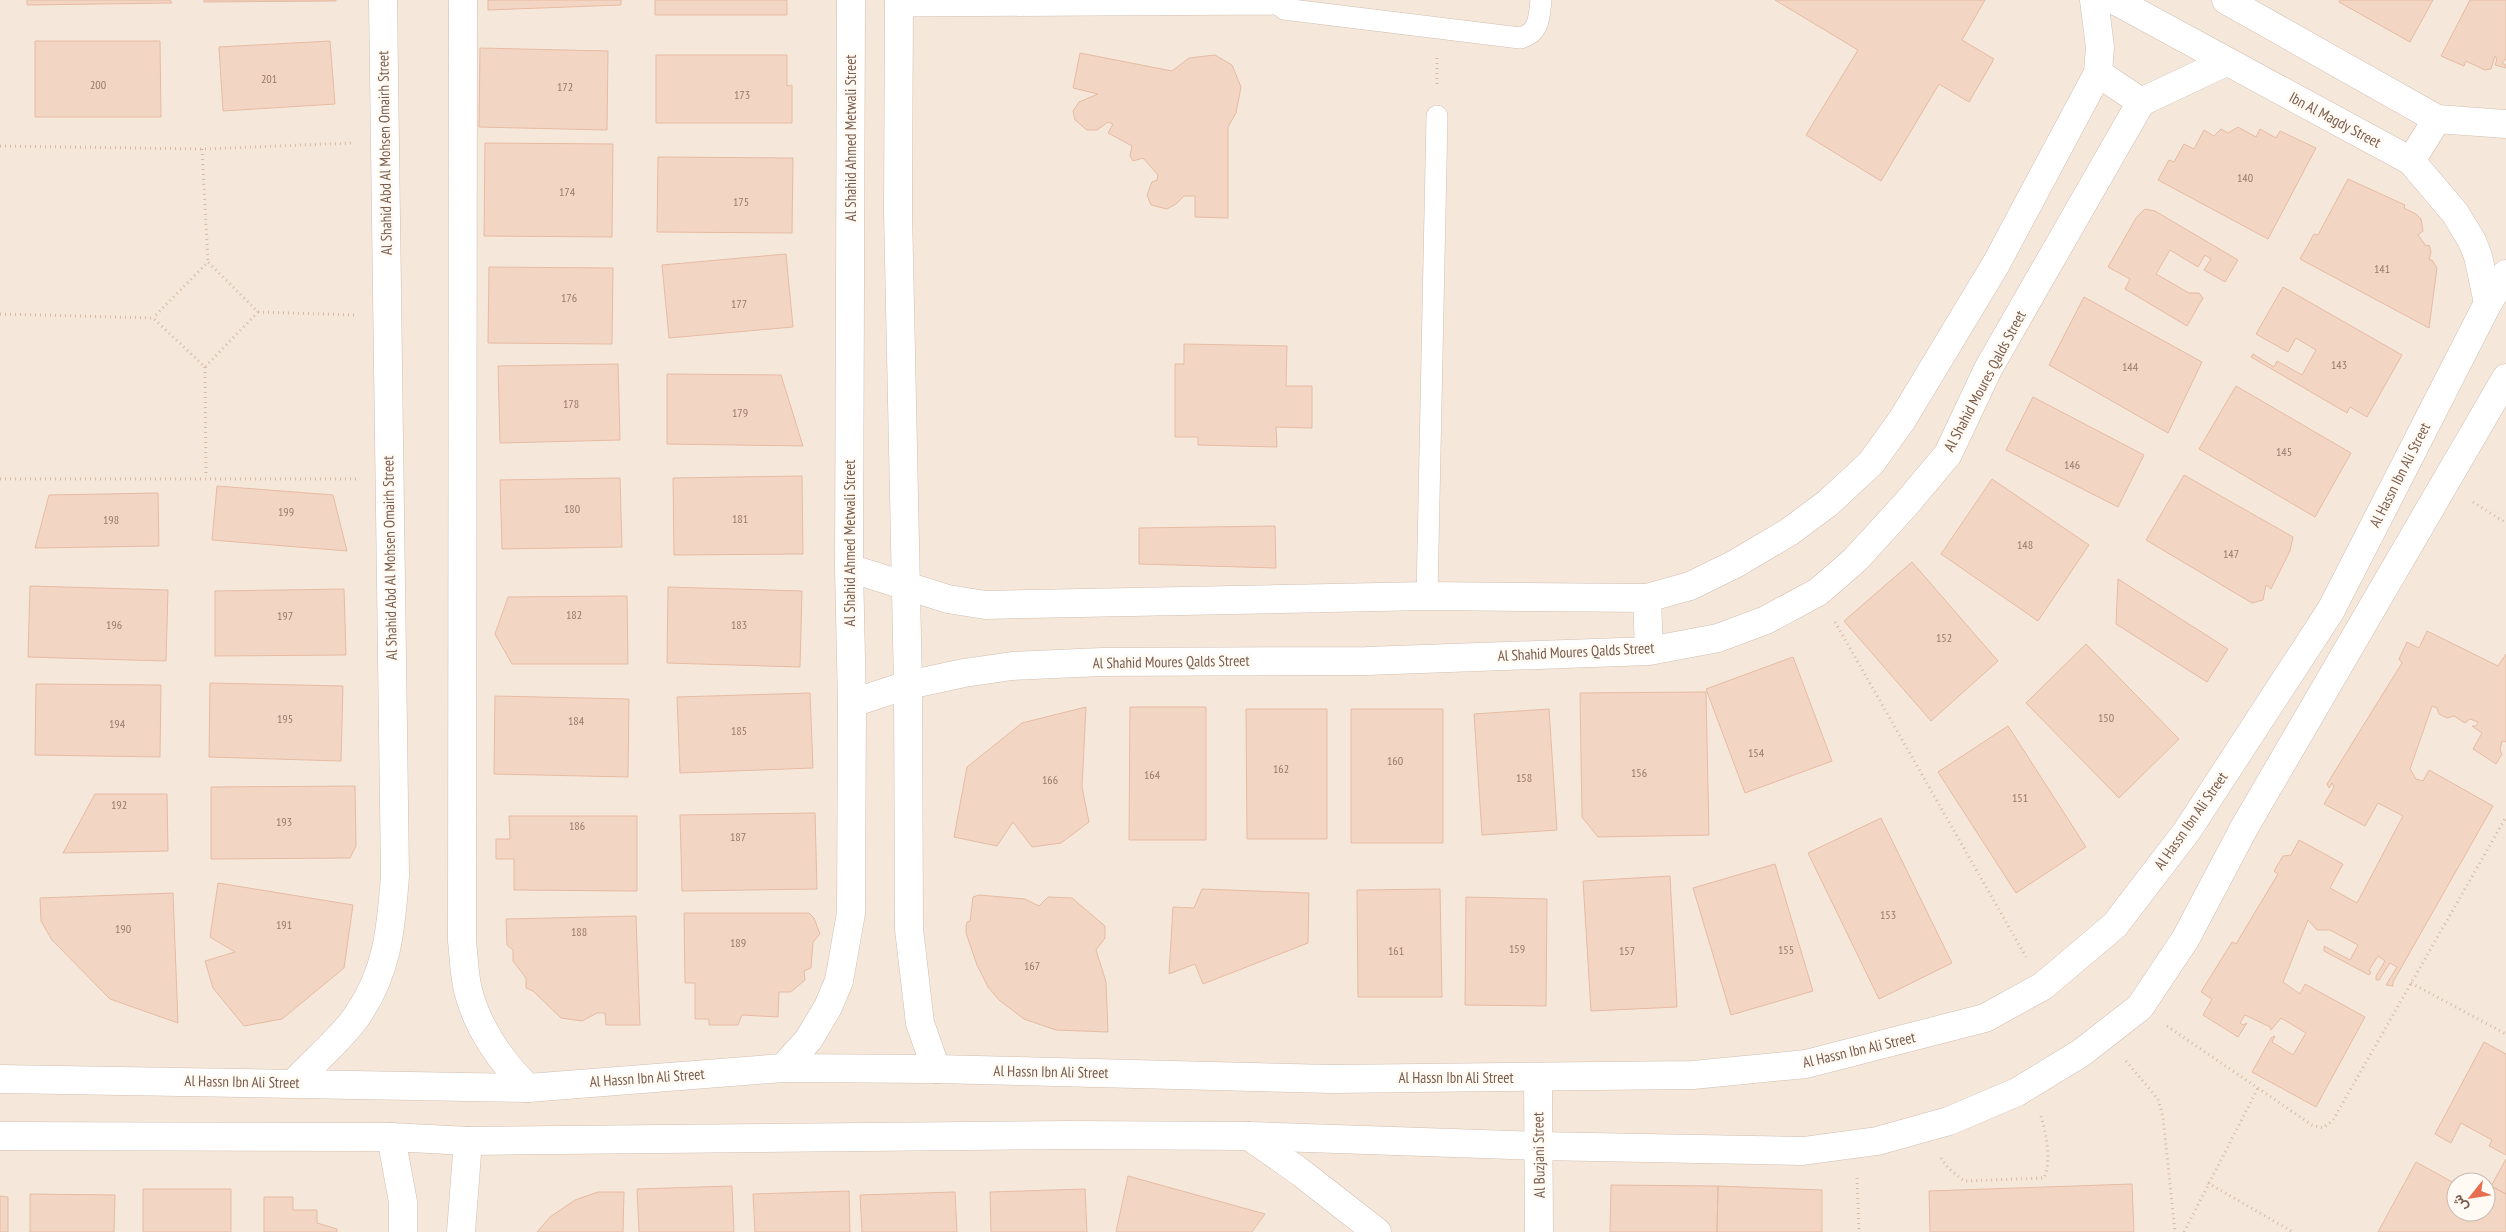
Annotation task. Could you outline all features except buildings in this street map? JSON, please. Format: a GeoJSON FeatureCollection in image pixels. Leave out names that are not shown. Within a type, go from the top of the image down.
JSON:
{"type":"FeatureCollection","features":[{"type":"Feature","properties":{"kind":"street","name":"Al Shahid Abd Al Mohsen Omairh Street"},"geometry":{"type":"LineString","coordinates":[[294,1083],[357,1017],[376,982],[391,934],[395,876],[383,0]]}},
{"type":"Feature","properties":{"kind":"street"},"geometry":{"type":"LineString","coordinates":[[463,0],[462,941],[468,990],[487,1037],[517,1077],[528,1088]]}},
{"type":"Feature","properties":{"kind":"street","name":"Al Shahid Ahmed Metwali Street"},"geometry":{"type":"LineString","coordinates":[[783,1068],[809,1038],[828,1008],[839,980],[851,913],[852,703],[849,568],[851,0]]}},
{"type":"Feature","properties":{"kind":"street"},"geometry":{"type":"LineString","coordinates":[[849,568],[948,599],[985,604],[1427,596],[1647,598],[1690,586],[1789,532],[1828,503],[1871,464],[1902,420],[1996,264],[2098,73],[2100,46],[2094,0]]}},
{"type":"Feature","properties":{"kind":"street","name":"Ibn Al Magdy Street"},"geometry":{"type":"LineString","coordinates":[[2114,0],[2411,161],[2455,213],[2472,241],[2478,256],[2488,303]]}},
{"type":"Feature","properties":{"kind":"street"},"geometry":{"type":"LineString","coordinates":[[2226,0],[2436,119],[2506,124]]}},
{"type":"Feature","properties":{"kind":"street"},"geometry":{"type":"LineString","coordinates":[[899,3],[898,212],[904,586],[908,685],[909,928],[920,1023],[936,1069]]}},
{"type":"Feature","properties":{"kind":"street"},"geometry":{"type":"LineString","coordinates":[[2098,73],[2142,102],[2226,62]]}},
{"type":"Feature","properties":{"kind":"street","name":"Al Shahid Moures Qalds Street"},"geometry":{"type":"LineString","coordinates":[[852,703],[908,685],[964,673],[1012,666],[1102,662],[1367,661],[1649,651],[1718,638],[1766,620],[1818,592],[1855,560],[1948,454],[1988,369],[2142,102]]}},
{"type":"Feature","properties":{"kind":"street"},"geometry":{"type":"LineString","coordinates":[[2411,161],[2436,119]]}},
{"type":"Feature","properties":{"kind":"street","name":"Al Hassn Ibn Ali Street"},"geometry":{"type":"LineString","coordinates":[[0,1079],[528,1088],[783,1068],[936,1069],[1332,1079],[1693,1075],[1806,1064],[1985,1018],[2043,986],[2115,925],[2192,822],[2331,610],[2488,303],[2506,274]]}},
{"type":"Feature","properties":{"kind":"street"},"geometry":{"type":"LineString","coordinates":[[0,1136],[390,1137],[468,1141],[1068,1135],[1250,1136],[1538,1146],[1803,1151],[1877,1141],[1949,1121],[2017,1092],[2081,1053],[2140,1007],[2186,938],[2244,828],[2506,378]]}},
{"type":"Feature","properties":{"kind":"street"},"geometry":{"type":"LineString","coordinates":[[1647,598],[1649,651]]}},
{"type":"Feature","properties":{"kind":"street","name":"Al Buzjani Street"},"geometry":{"type":"LineString","coordinates":[[1538,1077],[1539,1232]]}},
{"type":"Feature","properties":{"kind":"street"},"geometry":{"type":"LineString","coordinates":[[1250,1136],[1377,1232]]}},
{"type":"Feature","properties":{"kind":"street"},"geometry":{"type":"LineString","coordinates":[[390,1137],[400,1177],[403,1232]]}},
{"type":"Feature","properties":{"kind":"street"},"geometry":{"type":"LineString","coordinates":[[461,1232],[468,1141]]}},
{"type":"Feature","properties":{"kind":"lane"},"geometry":{"type":"LineString","coordinates":[[899,3],[1275,2],[1284,9],[1520,38],[1527,36],[1538,26],[1541,0]]}},
{"type":"Feature","properties":{"kind":"lane"},"geometry":{"type":"LineString","coordinates":[[1427,596],[1437,116]]}},
{"type":"Feature","properties":{"kind":"path"},"geometry":{"type":"LineString","coordinates":[[1437,28],[1437,116]]}},
{"type":"Feature","properties":{"kind":"path"},"geometry":{"type":"LineString","coordinates":[[0,146],[202,149],[385,141]]}},
{"type":"Feature","properties":{"kind":"path"},"geometry":{"type":"LineString","coordinates":[[202,149],[208,262],[258,312],[387,316]]}},
{"type":"Feature","properties":{"kind":"path"},"geometry":{"type":"LineString","coordinates":[[154,318],[208,262]]}},
{"type":"Feature","properties":{"kind":"path"},"geometry":{"type":"LineString","coordinates":[[204,367],[258,312]]}},
{"type":"Feature","properties":{"kind":"path"},"geometry":{"type":"LineString","coordinates":[[0,314],[154,318],[204,367],[206,477]]}},
{"type":"Feature","properties":{"kind":"path"},"geometry":{"type":"LineString","coordinates":[[0,479],[206,477],[389,479]]}},
{"type":"Feature","properties":{"kind":"path"},"geometry":{"type":"LineString","coordinates":[[2446,484],[2506,523]]}},
{"type":"Feature","properties":{"kind":"path"},"geometry":{"type":"LineString","coordinates":[[1818,592],[2043,986]]}},
{"type":"Feature","properties":{"kind":"path"},"geometry":{"type":"LineString","coordinates":[[2140,1007],[2312,1125],[2323,1128],[2333,1120],[2506,817]]}},
{"type":"Feature","properties":{"kind":"path"},"geometry":{"type":"LineString","coordinates":[[2411,983],[2506,1034]]}},
{"type":"Feature","properties":{"kind":"path"},"geometry":{"type":"LineString","coordinates":[[2103,1036],[2158,1099],[2163,1117],[2175,1232]]}},
{"type":"Feature","properties":{"kind":"path"},"geometry":{"type":"LineString","coordinates":[[1920,1128],[1948,1168],[1964,1180],[2044,1178],[2047,1170],[2045,1130],[2031,1083]]}},
{"type":"Feature","properties":{"kind":"path"},"geometry":{"type":"LineString","coordinates":[[2184,1232],[2208,1182],[2258,1088]]}},
{"type":"Feature","properties":{"kind":"path"},"geometry":{"type":"LineString","coordinates":[[1856,1144],[1859,1232]]}},
{"type":"Feature","properties":{"kind":"path"},"geometry":{"type":"LineString","coordinates":[[2208,1182],[2293,1232]]}},
{"type":"Feature","properties":{"kind":"shaded area"},"geometry":{"type":"Polygon","coordinates":[[[0,0],[2506,0],[2506,1232],[0,1232],[0,0]]]}}]}
